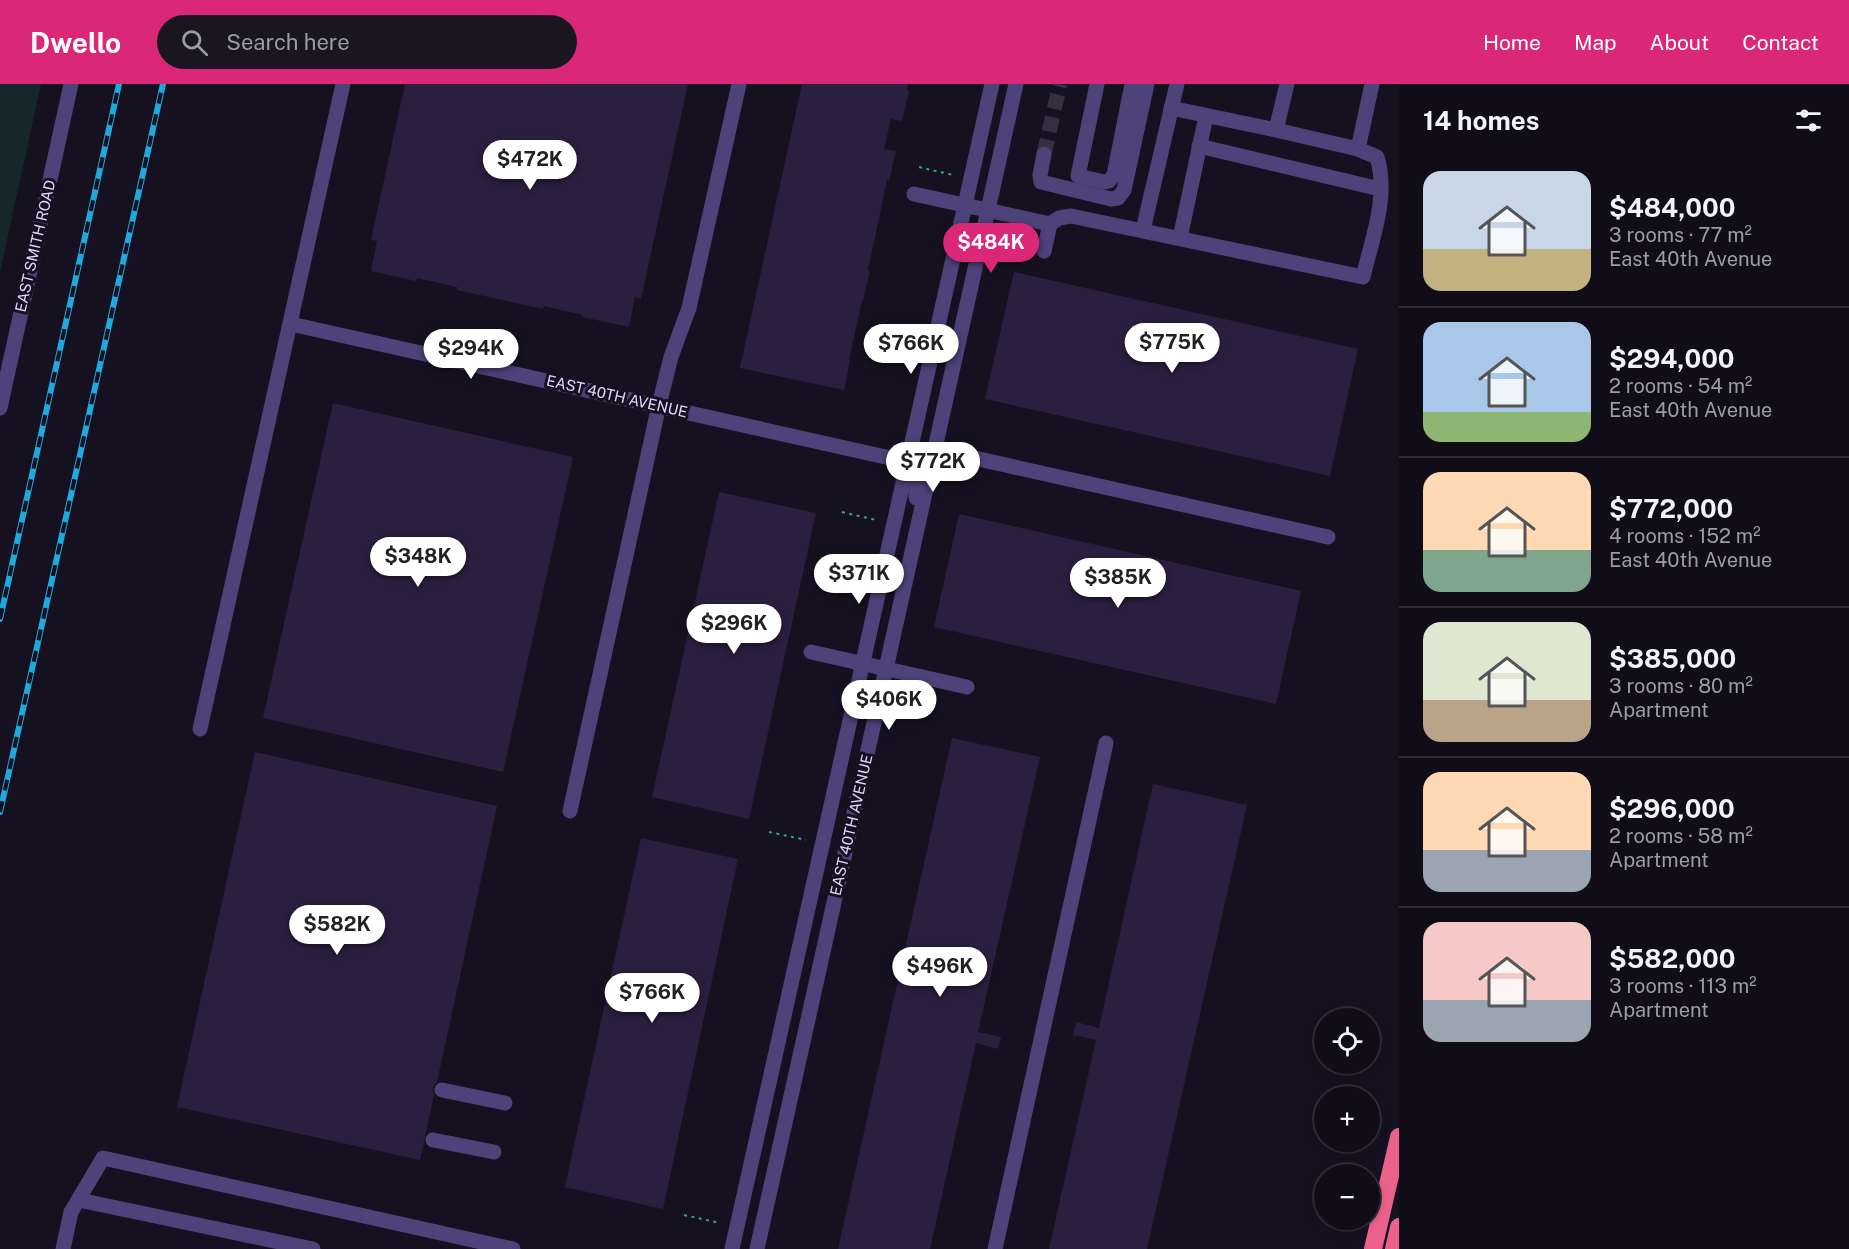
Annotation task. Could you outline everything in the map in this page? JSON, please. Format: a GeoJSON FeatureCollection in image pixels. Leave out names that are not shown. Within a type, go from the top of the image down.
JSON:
{"type":"FeatureCollection","features":[{"type":"Feature","properties":{"kind":"highway"},"geometry":{"type":"LineString","coordinates":[[1373,1249],[1399,1137]]}},
{"type":"Feature","properties":{"kind":"highway"},"geometry":{"type":"LineString","coordinates":[[1394,1249],[1399,1227]]}},
{"type":"Feature","properties":{"kind":"street","name":"EAST SMITH ROAD"},"geometry":{"type":"LineString","coordinates":[[0,408],[71,84]]}},
{"type":"Feature","properties":{"kind":"street"},"geometry":{"type":"LineString","coordinates":[[200,729],[343,84]]}},
{"type":"Feature","properties":{"kind":"street"},"geometry":{"type":"LineString","coordinates":[[570,811],[659,405],[671,357],[689,308],[740,84]]}},
{"type":"Feature","properties":{"kind":"street","name":"EAST 40TH AVENUE"},"geometry":{"type":"LineString","coordinates":[[732,1249],[992,84]]}},
{"type":"Feature","properties":{"kind":"street","name":"EAST 40TH AVENUE"},"geometry":{"type":"LineString","coordinates":[[757,1249],[1016,84]]}},
{"type":"Feature","properties":{"kind":"street"},"geometry":{"type":"LineString","coordinates":[[1096,84],[1078,176],[1104,182],[1109,181],[1114,175],[1132,84]]}},
{"type":"Feature","properties":{"kind":"street"},"geometry":{"type":"LineString","coordinates":[[1044,154],[1041,182],[1111,199],[1118,198],[1124,190],[1147,84]]}},
{"type":"Feature","properties":{"kind":"street"},"geometry":{"type":"LineString","coordinates":[[1143,230],[1177,84]]}},
{"type":"Feature","properties":{"kind":"street"},"geometry":{"type":"LineString","coordinates":[[1276,130],[1287,84]]}},
{"type":"Feature","properties":{"kind":"street"},"geometry":{"type":"LineString","coordinates":[[1358,149],[1372,84]]}},
{"type":"Feature","properties":{"kind":"street"},"geometry":{"type":"LineString","coordinates":[[1044,251],[1050,224],[1059,218],[1071,216],[1363,277],[1380,205],[1380,166],[1377,157],[1358,149],[1171,108]]}},
{"type":"Feature","properties":{"kind":"street"},"geometry":{"type":"LineString","coordinates":[[1180,238],[1206,116]]}},
{"type":"Feature","properties":{"kind":"street"},"geometry":{"type":"LineString","coordinates":[[1199,146],[1380,189]]}},
{"type":"Feature","properties":{"kind":"street"},"geometry":{"type":"LineString","coordinates":[[914,194],[1050,224]]}},
{"type":"Feature","properties":{"kind":"street","name":"EAST 40TH AVENUE"},"geometry":{"type":"LineString","coordinates":[[291,324],[908,462]]}},
{"type":"Feature","properties":{"kind":"street"},"geometry":{"type":"LineString","coordinates":[[934,449],[1328,537]]}},
{"type":"Feature","properties":{"kind":"street"},"geometry":{"type":"LineString","coordinates":[[908,462],[915,469],[917,480],[914,540]]}},
{"type":"Feature","properties":{"kind":"street"},"geometry":{"type":"LineString","coordinates":[[811,652],[967,687]]}},
{"type":"Feature","properties":{"kind":"street"},"geometry":{"type":"LineString","coordinates":[[995,1249],[1106,743]]}},
{"type":"Feature","properties":{"kind":"street"},"geometry":{"type":"LineString","coordinates":[[442,1090],[505,1103]]}},
{"type":"Feature","properties":{"kind":"street"},"geometry":{"type":"LineString","coordinates":[[433,1140],[494,1152]]}},
{"type":"Feature","properties":{"kind":"street"},"geometry":{"type":"LineString","coordinates":[[63,1249],[71,1212],[103,1158],[513,1249]]}},
{"type":"Feature","properties":{"kind":"street"},"geometry":{"type":"LineString","coordinates":[[79,1200],[313,1249]]}},
{"type":"Feature","properties":{"kind":"path"},"geometry":{"type":"LineString","coordinates":[[920,167],[953,175]]}},
{"type":"Feature","properties":{"kind":"path"},"geometry":{"type":"LineString","coordinates":[[842,512],[876,520]]}},
{"type":"Feature","properties":{"kind":"path"},"geometry":{"type":"LineString","coordinates":[[769,832],[806,840]]}},
{"type":"Feature","properties":{"kind":"path"},"geometry":{"type":"LineString","coordinates":[[684,1215],[720,1223]]}},
{"type":"Feature","properties":{"kind":"shaded area"},"geometry":{"type":"Polygon","coordinates":[[[0,84],[41,84],[0,272],[0,84]]]}},
{"type":"Feature","properties":{"kind":"building"},"geometry":{"type":"Polygon","coordinates":[[[405,84],[688,84],[641,299],[635,297],[629,327],[544,306],[543,309],[457,290],[457,287],[417,278],[416,281],[371,271],[377,241],[371,240],[405,84]]]}},
{"type":"Feature","properties":{"kind":"building"},"geometry":{"type":"Polygon","coordinates":[[[802,84],[908,84],[907,90],[909,91],[902,121],[891,119],[884,149],[896,151],[889,181],[887,180],[844,390],[740,368],[802,84]]]}},
{"type":"Feature","properties":{"kind":"building"},"geometry":{"type":"Polygon","coordinates":[[[1014,272],[1358,349],[1330,476],[985,399],[1014,272]]]}},
{"type":"Feature","properties":{"kind":"building"},"geometry":{"type":"Polygon","coordinates":[[[333,403],[573,457],[503,772],[263,718],[333,403]]]}},
{"type":"Feature","properties":{"kind":"building"},"geometry":{"type":"Polygon","coordinates":[[[719,492],[816,513],[749,819],[652,797],[719,492]]]}},
{"type":"Feature","properties":{"kind":"building"},"geometry":{"type":"Polygon","coordinates":[[[959,514],[1301,591],[1276,704],[934,627],[959,514]]]}},
{"type":"Feature","properties":{"kind":"building"},"geometry":{"type":"Polygon","coordinates":[[[952,738],[1040,757],[978,1032],[1001,1037],[998,1049],[976,1043],[930,1249],[838,1249],[952,738]]]}},
{"type":"Feature","properties":{"kind":"building"},"geometry":{"type":"Polygon","coordinates":[[[255,752],[497,806],[437,1082],[433,1087],[434,1095],[420,1160],[177,1107],[255,752]]]}},
{"type":"Feature","properties":{"kind":"building"},"geometry":{"type":"Polygon","coordinates":[[[1153,784],[1247,805],[1147,1249],[1049,1249],[1096,1040],[1073,1035],[1076,1022],[1099,1028],[1153,784]]]}},
{"type":"Feature","properties":{"kind":"building"},"geometry":{"type":"Polygon","coordinates":[[[641,838],[738,859],[663,1209],[565,1187],[641,838]]]}},
{"type":"Feature","properties":{"kind":"tunnel"},"geometry":{"type":"LineString","coordinates":[[1044,154],[1060,84]]}},
{"type":"Feature","properties":{"kind":"railway"},"geometry":{"type":"LineString","coordinates":[[0,619],[119,84]]}},
{"type":"Feature","properties":{"kind":"railway"},"geometry":{"type":"LineString","coordinates":[[0,812],[163,84]]}}]}
